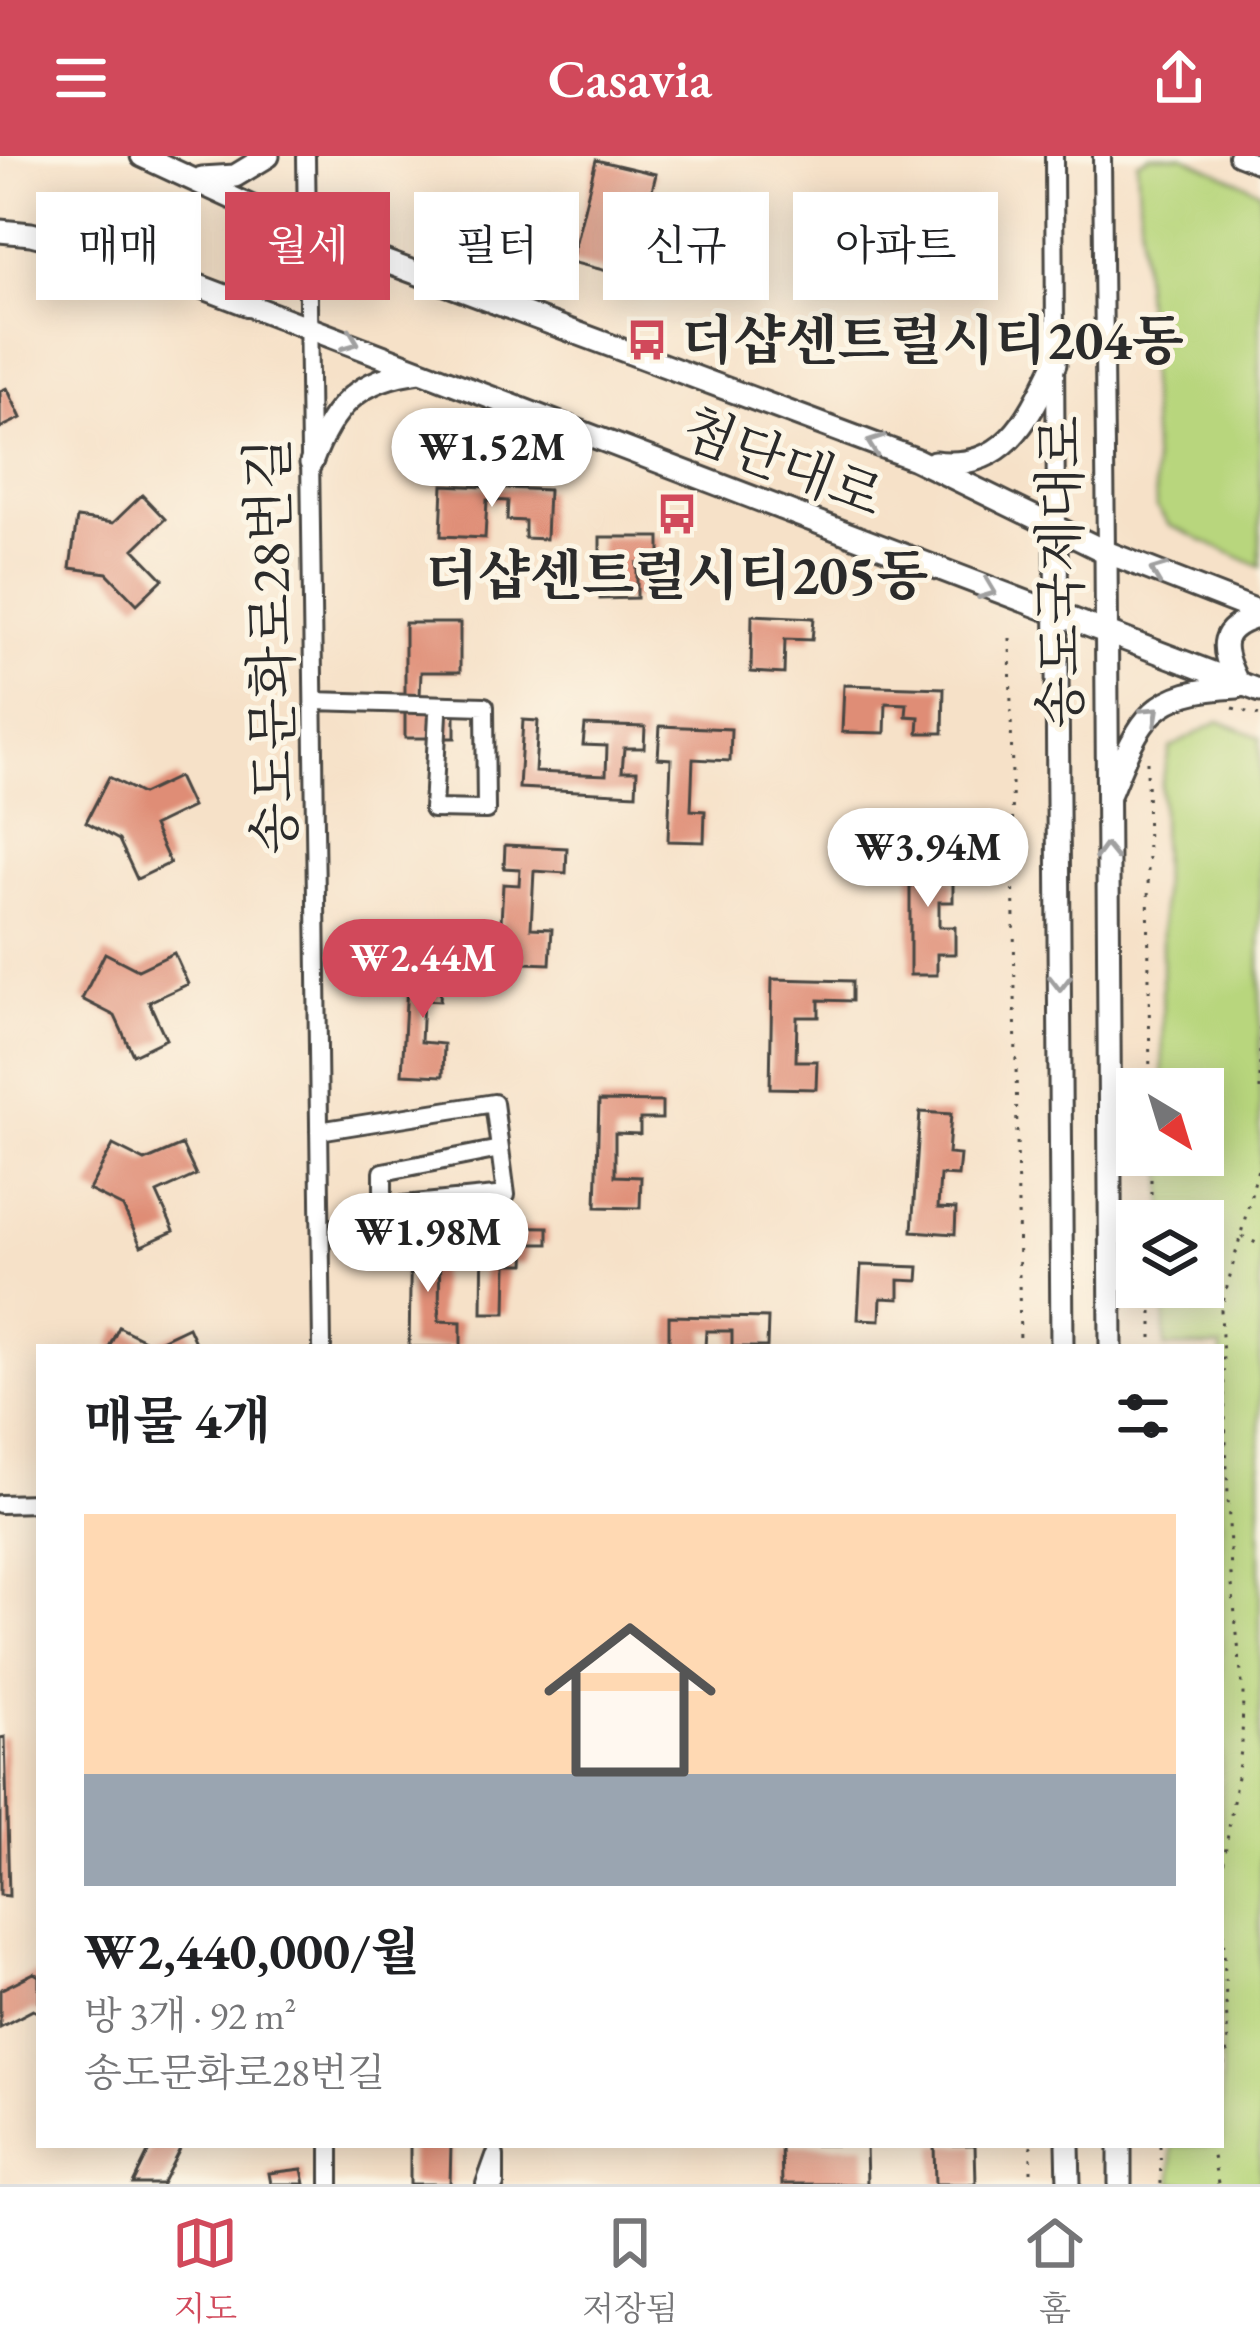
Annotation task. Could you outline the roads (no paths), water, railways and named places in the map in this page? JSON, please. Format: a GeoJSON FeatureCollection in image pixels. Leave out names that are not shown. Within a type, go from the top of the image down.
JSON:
{"type":"FeatureCollection","features":[{"type":"Feature","properties":{"kind":"main road","name":"첨단대로"},"geometry":{"type":"LineString","coordinates":[[142,156],[225,193]]}},
{"type":"Feature","properties":{"kind":"main road"},"geometry":{"type":"LineString","coordinates":[[188,175],[235,176],[268,156]]}},
{"type":"Feature","properties":{"kind":"main road","name":"첨단대로"},"geometry":{"type":"LineString","coordinates":[[0,232],[31,234],[128,259],[1248,686]]}},
{"type":"Feature","properties":{"kind":"main road","name":"첨단대로"},"geometry":{"type":"LineString","coordinates":[[390,263],[915,459],[1056,530],[1260,614]]}},
{"type":"Feature","properties":{"kind":"main road"},"geometry":{"type":"LineString","coordinates":[[915,459],[956,465],[982,460],[1005,447],[1027,423],[1055,364]]}},
{"type":"Feature","properties":{"kind":"main road"},"geometry":{"type":"LineString","coordinates":[[311,463],[343,401],[366,383],[425,370]]}},
{"type":"Feature","properties":{"kind":"main road","name":"송도국제대로"},"geometry":{"type":"LineString","coordinates":[[1056,530],[1062,1344]]}},
{"type":"Feature","properties":{"kind":"main road","name":"송도국제대로"},"geometry":{"type":"LineString","coordinates":[[1106,552],[1111,1344]]}},
{"type":"Feature","properties":{"kind":"main road"},"geometry":{"type":"LineString","coordinates":[[1248,686],[1222,652],[1223,637],[1235,623],[1260,614]]}},
{"type":"Feature","properties":{"kind":"main road"},"geometry":{"type":"LineString","coordinates":[[1106,805],[1137,728],[1151,710],[1200,688],[1248,686]]}},
{"type":"Feature","properties":{"kind":"main road"},"geometry":{"type":"LineString","coordinates":[[1068,2148],[1069,2184]]}},
{"type":"Feature","properties":{"kind":"main road"},"geometry":{"type":"LineString","coordinates":[[1120,2148],[1120,2184]]}},
{"type":"Feature","properties":{"kind":"street","name":"송도문화로28번길"},"geometry":{"type":"LineString","coordinates":[[306,156],[306,192]]}},
{"type":"Feature","properties":{"kind":"street","name":"송도국제대로"},"geometry":{"type":"LineString","coordinates":[[1054,156],[1056,530]]}},
{"type":"Feature","properties":{"kind":"street","name":"송도국제대로"},"geometry":{"type":"LineString","coordinates":[[1102,156],[1106,552]]}},
{"type":"Feature","properties":{"kind":"street"},"geometry":{"type":"LineString","coordinates":[[1237,156],[1260,165]]}},
{"type":"Feature","properties":{"kind":"street","name":"송도문화로28번길"},"geometry":{"type":"LineString","coordinates":[[308,300],[322,1344]]}},
{"type":"Feature","properties":{"kind":"street"},"geometry":{"type":"LineString","coordinates":[[314,701],[485,706],[486,810],[433,809],[438,714]]}},
{"type":"Feature","properties":{"kind":"street"},"geometry":{"type":"LineString","coordinates":[[319,1131],[494,1103],[500,1149],[506,1195],[382,1207],[383,1172],[500,1149]]}},
{"type":"Feature","properties":{"kind":"street"},"geometry":{"type":"LineString","coordinates":[[0,1504],[36,1503]]}},
{"type":"Feature","properties":{"kind":"street"},"geometry":{"type":"LineString","coordinates":[[330,2148],[330,2184]]}},
{"type":"Feature","properties":{"kind":"street"},"geometry":{"type":"LineString","coordinates":[[485,2184],[495,2156],[495,2184]]}},
{"type":"Feature","properties":{"kind":"place","name":"더샵센트럴시티204동"},"geometry":{"type":"Point","coordinates":[647,340]}},
{"type":"Feature","properties":{"kind":"place","name":"더샵센트럴시티205동"},"geometry":{"type":"Point","coordinates":[677,514]}}]}
